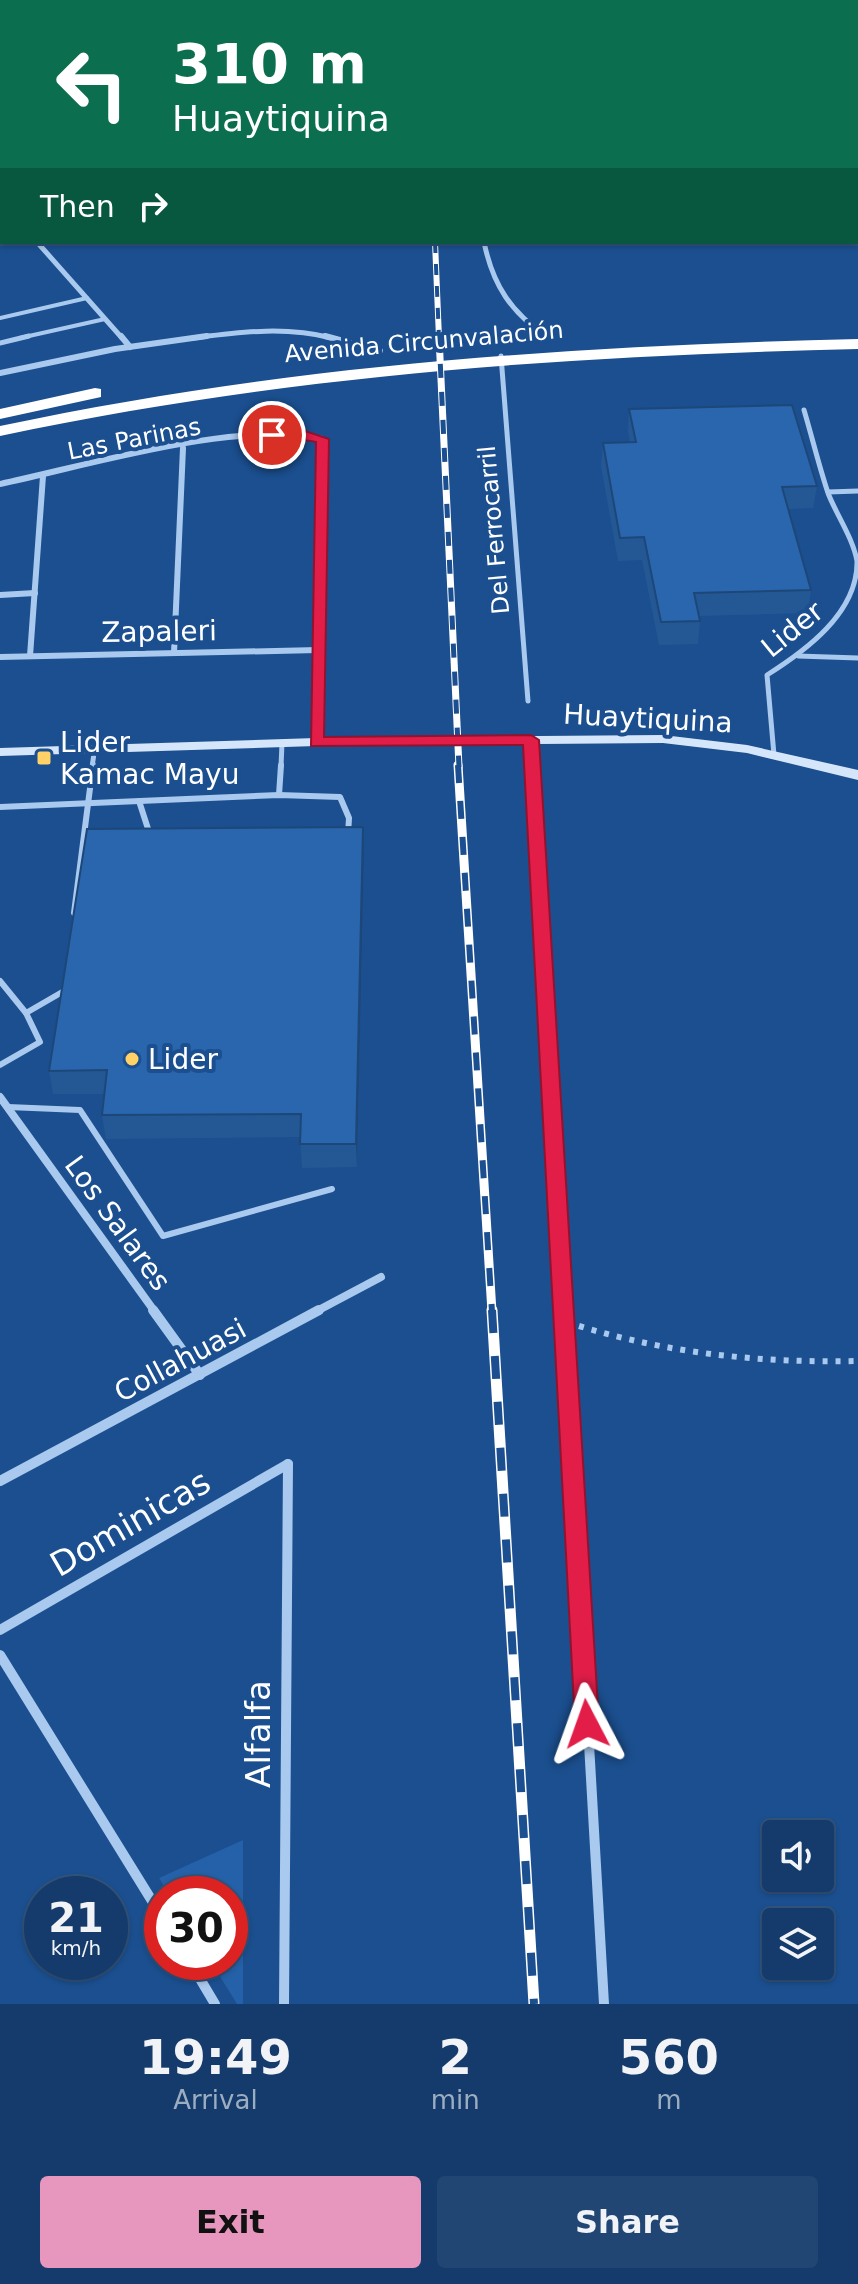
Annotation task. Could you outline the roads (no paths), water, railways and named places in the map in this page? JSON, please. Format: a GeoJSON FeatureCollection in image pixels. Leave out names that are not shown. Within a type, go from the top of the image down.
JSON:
{"type":"FeatureCollection","features":[{"type":"Feature","properties":{"kind":"highway","name":"Avenida Circunvalación"},"geometry":{"type":"LineString","coordinates":[[0,414],[170,379],[380,351],[548,338],[858,330]]}},
{"type":"Feature","properties":{"kind":"highway","name":"Avenida Circunvalación"},"geometry":{"type":"LineString","coordinates":[[0,431],[221,387],[379,367],[501,356],[858,344]]}},
{"type":"Feature","properties":{"kind":"street"},"geometry":{"type":"LineString","coordinates":[[39,244],[130,347]]}},
{"type":"Feature","properties":{"kind":"street"},"geometry":{"type":"LineString","coordinates":[[484,244],[492,278],[504,303],[548,338]]}},
{"type":"Feature","properties":{"kind":"street","name":"Avenida Circunvalación"},"geometry":{"type":"LineString","coordinates":[[0,373],[130,347],[275,328],[301,330],[380,351]]}},
{"type":"Feature","properties":{"kind":"street","name":"Las Parinas"},"geometry":{"type":"LineString","coordinates":[[0,484],[183,448],[299,433],[322,439],[318,650]]}},
{"type":"Feature","properties":{"kind":"street"},"geometry":{"type":"LineString","coordinates":[[174,653],[183,448]]}},
{"type":"Feature","properties":{"kind":"street"},"geometry":{"type":"LineString","coordinates":[[30,656],[43,476]]}},
{"type":"Feature","properties":{"kind":"street"},"geometry":{"type":"LineString","coordinates":[[0,595],[35,593]]}},
{"type":"Feature","properties":{"kind":"street"},"geometry":{"type":"LineString","coordinates":[[316,742],[318,650]]}},
{"type":"Feature","properties":{"kind":"street","name":"Zapaleri"},"geometry":{"type":"LineString","coordinates":[[0,657],[318,650]]}},
{"type":"Feature","properties":{"kind":"street","name":"Huaytiquina"},"geometry":{"type":"LineString","coordinates":[[0,752],[316,742],[663,739],[720,744],[858,775]]}},
{"type":"Feature","properties":{"kind":"street"},"geometry":{"type":"LineString","coordinates":[[531,740],[604,2004]]}},
{"type":"Feature","properties":{"kind":"street","name":"Los Salares"},"geometry":{"type":"LineString","coordinates":[[0,1097],[200,1375]]}},
{"type":"Feature","properties":{"kind":"street","name":"Collahuasi"},"geometry":{"type":"LineString","coordinates":[[0,1481],[381,1277]]}},
{"type":"Feature","properties":{"kind":"street","name":"Dominicas"},"geometry":{"type":"LineString","coordinates":[[0,1630],[288,1464]]}},
{"type":"Feature","properties":{"kind":"street","name":"Alfalfa"},"geometry":{"type":"LineString","coordinates":[[284,2004],[288,1464]]}},
{"type":"Feature","properties":{"kind":"street"},"geometry":{"type":"LineString","coordinates":[[0,1655],[144,1888]]}},
{"type":"Feature","properties":{"kind":"street"},"geometry":{"type":"LineString","coordinates":[[201,1980],[215,2004]]}},
{"type":"Feature","properties":{"kind":"lane"},"geometry":{"type":"LineString","coordinates":[[0,318],[87,298]]}},
{"type":"Feature","properties":{"kind":"lane"},"geometry":{"type":"LineString","coordinates":[[0,343],[105,319]]}},
{"type":"Feature","properties":{"kind":"lane","name":"Del Ferrocarril"},"geometry":{"type":"LineString","coordinates":[[501,356],[528,701]]}},
{"type":"Feature","properties":{"kind":"lane","name":"Lider"},"geometry":{"type":"LineString","coordinates":[[774,755],[767,675],[797,656],[843,614],[853,594],[857,561],[828,492],[804,410]]}},
{"type":"Feature","properties":{"kind":"lane"},"geometry":{"type":"LineString","coordinates":[[828,492],[858,491]]}},
{"type":"Feature","properties":{"kind":"lane"},"geometry":{"type":"LineString","coordinates":[[848,539],[858,539]]}},
{"type":"Feature","properties":{"kind":"lane"},"geometry":{"type":"LineString","coordinates":[[797,656],[858,658]]}},
{"type":"Feature","properties":{"kind":"lane"},"geometry":{"type":"LineString","coordinates":[[279,795],[282,743]]}},
{"type":"Feature","properties":{"kind":"lane"},"geometry":{"type":"LineString","coordinates":[[73,924],[95,747]]}},
{"type":"Feature","properties":{"kind":"lane"},"geometry":{"type":"LineString","coordinates":[[0,807],[279,795],[340,797],[349,818],[348,842]]}},
{"type":"Feature","properties":{"kind":"lane"},"geometry":{"type":"LineString","coordinates":[[139,801],[153,845]]}},
{"type":"Feature","properties":{"kind":"lane"},"geometry":{"type":"LineString","coordinates":[[0,981],[26,1013],[40,1042],[0,1065]]}},
{"type":"Feature","properties":{"kind":"lane"},"geometry":{"type":"LineString","coordinates":[[26,1013],[64,994],[65,981]]}},
{"type":"Feature","properties":{"kind":"lane"},"geometry":{"type":"LineString","coordinates":[[8,1107],[80,1110],[163,1236],[332,1189]]}},
{"type":"Feature","properties":{"kind":"railway"},"geometry":{"type":"LineString","coordinates":[[435,244],[439,338]]}},
{"type":"Feature","properties":{"kind":"railway"},"geometry":{"type":"LineString","coordinates":[[439,336],[459,767]]}},
{"type":"Feature","properties":{"kind":"railway"},"geometry":{"type":"LineString","coordinates":[[458,765],[492,1312]]}},
{"type":"Feature","properties":{"kind":"railway"},"geometry":{"type":"LineString","coordinates":[[492,1310],[534,2004]]}},
{"type":"Feature","properties":{"kind":"place","name":"Lider Kamac Mayu"},"geometry":{"type":"Point","coordinates":[44,758]}},
{"type":"Feature","properties":{"kind":"place","name":"Lider"},"geometry":{"type":"Point","coordinates":[132,1059]}}]}
